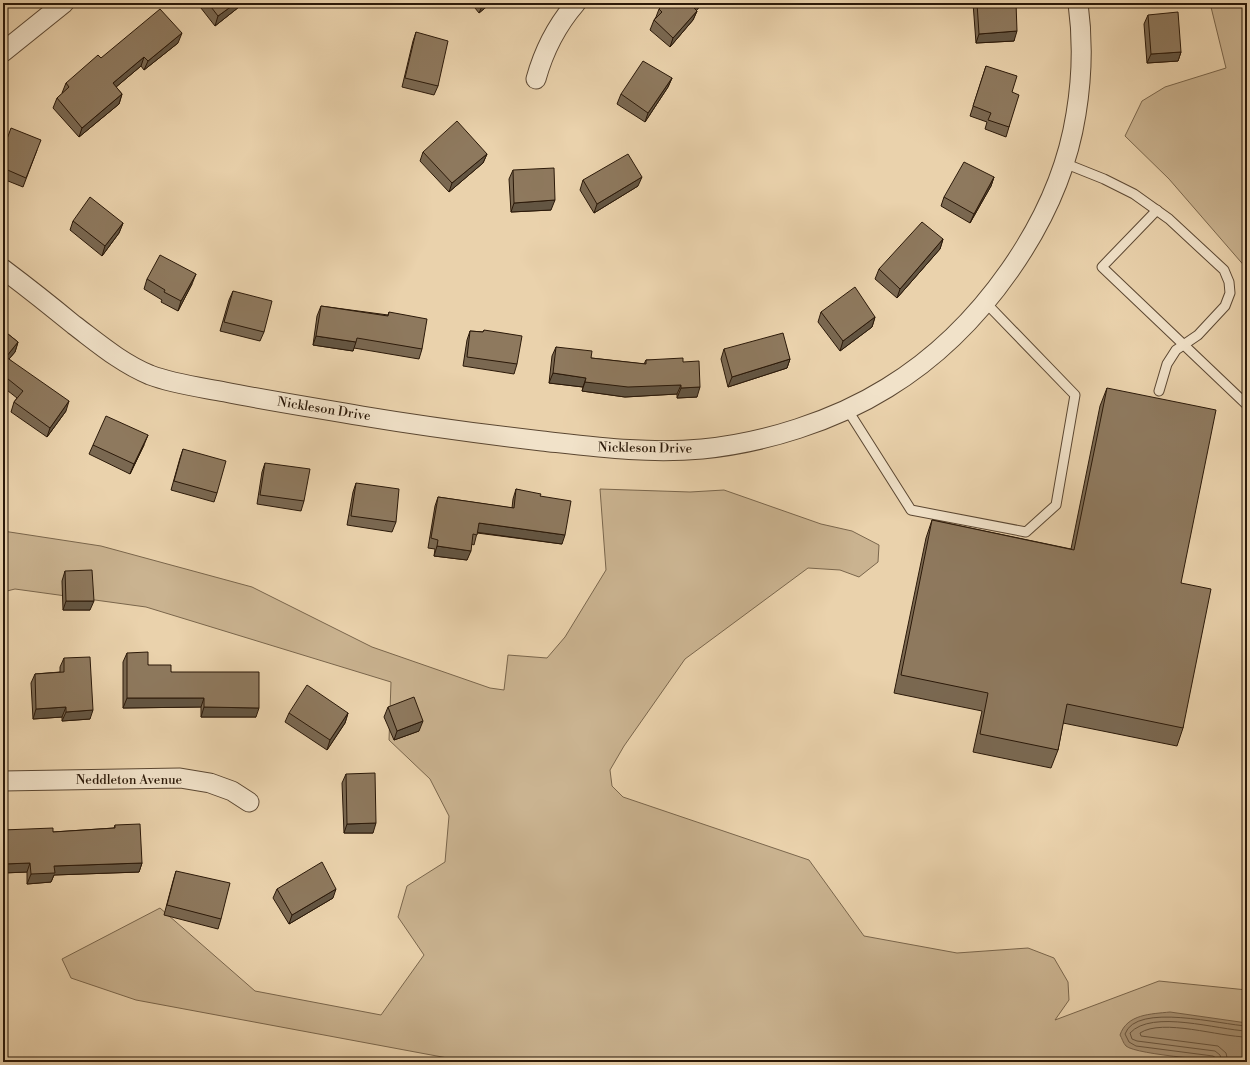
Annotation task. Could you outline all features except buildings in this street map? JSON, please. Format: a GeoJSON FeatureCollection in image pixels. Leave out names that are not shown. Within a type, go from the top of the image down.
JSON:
{"type":"FeatureCollection","features":[{"type":"Feature","properties":{"kind":"street"},"geometry":{"type":"LineString","coordinates":[[3,52],[64,3]]}},
{"type":"Feature","properties":{"kind":"street"},"geometry":{"type":"LineString","coordinates":[[536,79],[552,37],[565,15],[576,3]]}},
{"type":"Feature","properties":{"kind":"street","name":"Nickleson Drive"},"geometry":{"type":"LineString","coordinates":[[3,268],[117,358],[148,374],[174,382],[283,403],[450,430],[612,450],[664,451],[705,449],[766,438],[815,423],[847,409],[888,388],[936,353],[964,326],[996,289],[1024,249],[1043,215],[1064,163],[1076,116],[1081,70],[1081,24],[1078,3]]}},
{"type":"Feature","properties":{"kind":"street","name":"Neddleton Avenue"},"geometry":{"type":"LineString","coordinates":[[3,781],[180,778],[210,783],[232,791],[249,802]]}},
{"type":"Feature","properties":{"kind":"lane"},"geometry":{"type":"LineString","coordinates":[[1064,163],[1104,179],[1134,194],[1169,219],[1224,270],[1229,282],[1230,293],[1225,306],[1198,335],[1176,350],[1167,364],[1159,391]]}},
{"type":"Feature","properties":{"kind":"lane"},"geometry":{"type":"LineString","coordinates":[[1157,210],[1102,267],[1247,405]]}},
{"type":"Feature","properties":{"kind":"lane"},"geometry":{"type":"LineString","coordinates":[[847,409],[910,510],[1026,532],[1056,505],[1075,395],[985,302]]}},
{"type":"Feature","properties":{"kind":"shaded area"},"geometry":{"type":"Polygon","coordinates":[[[1210,3],[1247,3],[1247,269],[1169,179],[1125,136],[1142,101],[1165,87],[1226,68],[1210,3]]]}},
{"type":"Feature","properties":{"kind":"shaded area"},"geometry":{"type":"Polygon","coordinates":[[[600,489],[690,492],[724,490],[821,524],[852,531],[879,545],[878,562],[859,577],[840,570],[808,568],[685,659],[624,746],[610,770],[612,786],[623,797],[809,860],[864,936],[957,953],[1028,948],[1054,958],[1068,982],[1069,1000],[1055,1020],[1159,981],[1247,990],[1247,1062],[469,1062],[136,1000],[71,978],[62,959],[160,908],[255,991],[381,1015],[424,955],[398,917],[407,886],[445,862],[449,816],[430,779],[389,740],[391,682],[146,607],[15,589],[3,592],[3,531],[101,546],[252,587],[372,647],[490,688],[504,690],[508,655],[547,658],[565,637],[606,570],[600,489]]]}},
{"type":"Feature","properties":{"kind":"water"},"geometry":{"type":"Polygon","coordinates":[[[1170,1012],[1247,1023],[1247,1062],[1164,1055],[1133,1049],[1125,1045],[1120,1035],[1123,1028],[1128,1023],[1140,1016],[1170,1012]]]}}]}
